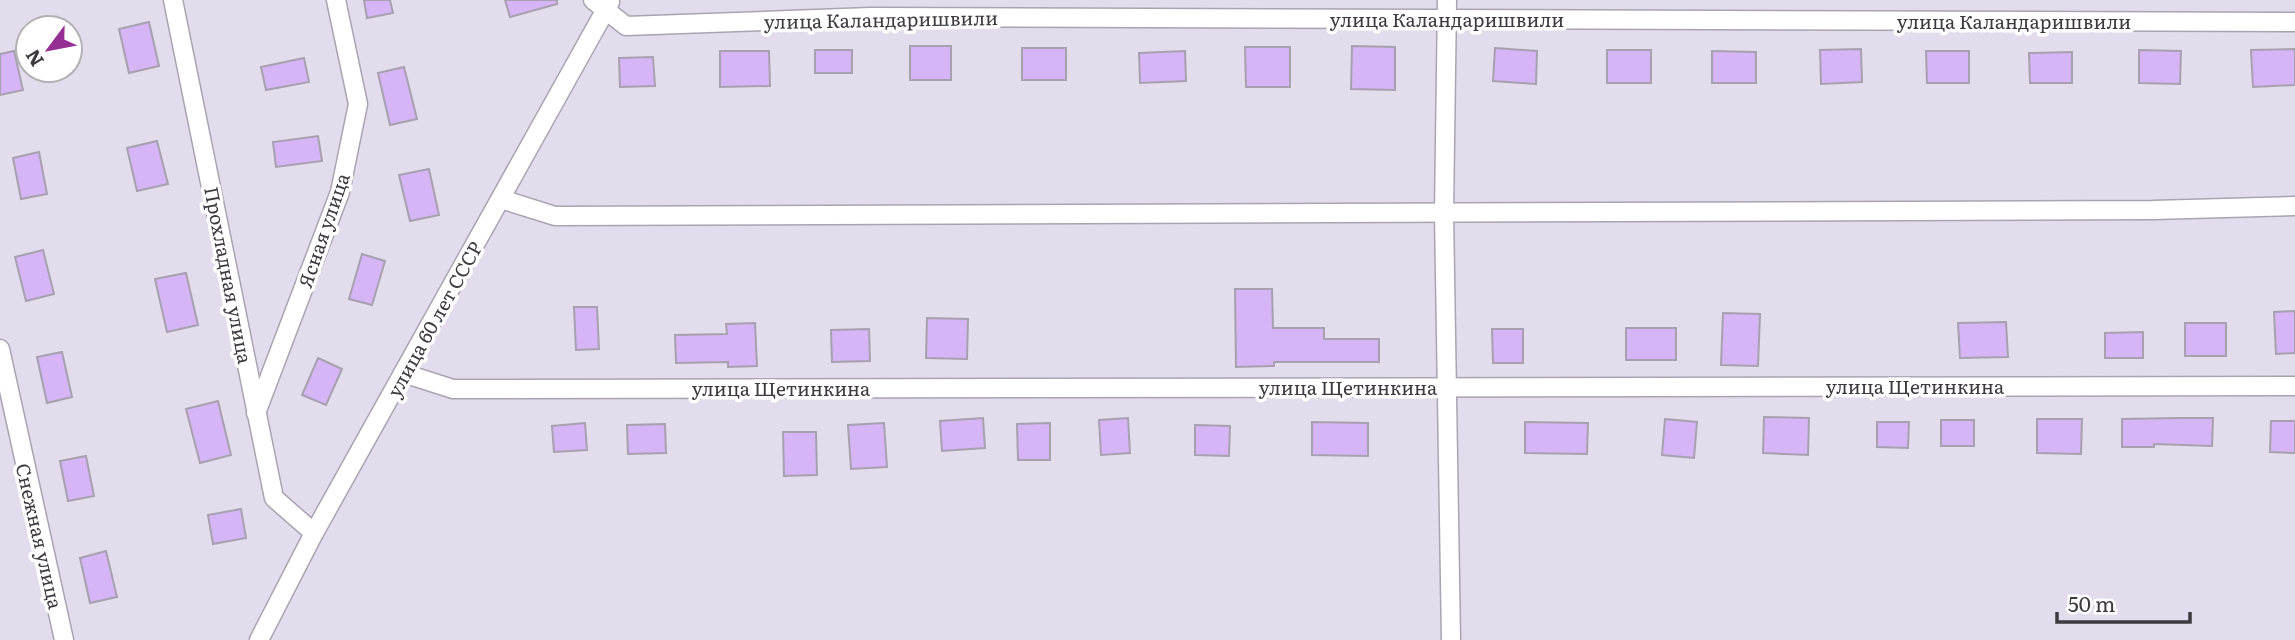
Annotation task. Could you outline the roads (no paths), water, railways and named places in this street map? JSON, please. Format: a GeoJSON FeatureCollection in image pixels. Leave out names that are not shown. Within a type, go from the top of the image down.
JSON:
{"type":"FeatureCollection","features":[{"type":"Feature","properties":{"kind":"street","name":"Прохладная улица"},"geometry":{"type":"LineString","coordinates":[[173,0],[274,498],[314,533]]}},
{"type":"Feature","properties":{"kind":"street","name":"Ясная улица"},"geometry":{"type":"LineString","coordinates":[[256,413],[340,192],[358,104],[336,0]]}},
{"type":"Feature","properties":{"kind":"street"},"geometry":{"type":"LineString","coordinates":[[1447,0],[1444,214],[1451,640]]}},
{"type":"Feature","properties":{"kind":"street","name":"улица Каландаришвили"},"geometry":{"type":"LineString","coordinates":[[603,4],[625,26],[871,17],[2295,22]]}},
{"type":"Feature","properties":{"kind":"street","name":"улица 60 лет СССР"},"geometry":{"type":"LineString","coordinates":[[259,640],[314,533],[500,199],[603,4]]}},
{"type":"Feature","properties":{"kind":"street"},"geometry":{"type":"LineString","coordinates":[[500,199],[555,216],[1444,214],[2139,210],[2295,206]]}},
{"type":"Feature","properties":{"kind":"street","name":"Снежная улица"},"geometry":{"type":"LineString","coordinates":[[0,349],[64,640]]}},
{"type":"Feature","properties":{"kind":"street","name":"улица Щетинкина"},"geometry":{"type":"LineString","coordinates":[[403,373],[453,388],[2295,386]]}}]}
